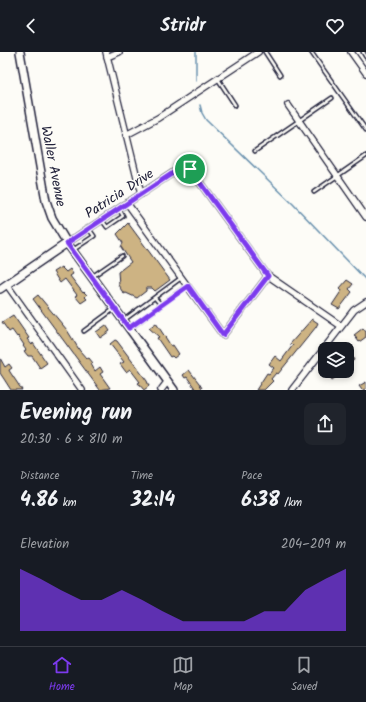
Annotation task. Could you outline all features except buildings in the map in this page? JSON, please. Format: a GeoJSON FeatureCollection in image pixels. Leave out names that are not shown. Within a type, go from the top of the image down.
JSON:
{"type":"FeatureCollection","features":[{"type":"Feature","properties":{"kind":"street","name":"Waller Avenue"},"geometry":{"type":"LineString","coordinates":[[20,52],[46,201],[52,218],[67,243],[174,390]]}},
{"type":"Feature","properties":{"kind":"street"},"geometry":{"type":"LineString","coordinates":[[120,52],[107,55],[141,194]]}},
{"type":"Feature","properties":{"kind":"street"},"geometry":{"type":"LineString","coordinates":[[126,135],[158,118],[257,52]]}},
{"type":"Feature","properties":{"kind":"street"},"geometry":{"type":"LineString","coordinates":[[351,52],[366,71]]}},
{"type":"Feature","properties":{"kind":"street"},"geometry":{"type":"LineString","coordinates":[[288,105],[366,217]]}},
{"type":"Feature","properties":{"kind":"street","name":"Patricia Drive"},"geometry":{"type":"LineString","coordinates":[[0,289],[182,167],[188,167],[268,276],[341,326]]}},
{"type":"Feature","properties":{"kind":"street"},"geometry":{"type":"LineString","coordinates":[[127,203],[223,335],[268,276]]}},
{"type":"Feature","properties":{"kind":"street"},"geometry":{"type":"LineString","coordinates":[[8,285],[82,390]]}},
{"type":"Feature","properties":{"kind":"street"},"geometry":{"type":"LineString","coordinates":[[292,390],[354,310],[366,302]]}},
{"type":"Feature","properties":{"kind":"street"},"geometry":{"type":"LineString","coordinates":[[161,390],[168,381]]}},
{"type":"Feature","properties":{"kind":"lane"},"geometry":{"type":"LineString","coordinates":[[265,52],[280,75]]}},
{"type":"Feature","properties":{"kind":"lane"},"geometry":{"type":"LineString","coordinates":[[311,52],[366,130]]}},
{"type":"Feature","properties":{"kind":"lane"},"geometry":{"type":"LineString","coordinates":[[363,52],[366,57]]}},
{"type":"Feature","properties":{"kind":"lane"},"geometry":{"type":"LineString","coordinates":[[218,78],[235,105]]}},
{"type":"Feature","properties":{"kind":"lane"},"geometry":{"type":"LineString","coordinates":[[255,151],[332,98]]}},
{"type":"Feature","properties":{"kind":"lane"},"geometry":{"type":"LineString","coordinates":[[314,192],[366,156]]}},
{"type":"Feature","properties":{"kind":"lane"},"geometry":{"type":"LineString","coordinates":[[102,220],[107,227],[123,216],[118,209]]}},
{"type":"Feature","properties":{"kind":"lane"},"geometry":{"type":"LineString","coordinates":[[73,251],[94,236],[89,229]]}},
{"type":"Feature","properties":{"kind":"lane"},"geometry":{"type":"LineString","coordinates":[[92,277],[122,256]]}},
{"type":"Feature","properties":{"kind":"lane"},"geometry":{"type":"LineString","coordinates":[[124,321],[182,278]]}},
{"type":"Feature","properties":{"kind":"lane"},"geometry":{"type":"LineString","coordinates":[[129,328],[188,286]]}},
{"type":"Feature","properties":{"kind":"lane"},"geometry":{"type":"LineString","coordinates":[[155,298],[161,305]]}},
{"type":"Feature","properties":{"kind":"lane"},"geometry":{"type":"LineString","coordinates":[[84,331],[115,309]]}},
{"type":"Feature","properties":{"kind":"waterway"},"geometry":{"type":"LineString","coordinates":[[196,52],[196,81]]}},
{"type":"Feature","properties":{"kind":"waterway"},"geometry":{"type":"LineString","coordinates":[[200,105],[206,120],[293,204],[366,280]]}},
{"type":"Feature","properties":{"kind":"route"},"geometry":{"type":"LineString","coordinates":[[186,166],[190,169],[268,276],[223,335],[188,286],[129,328],[67,243],[182,167],[186,166]]}}]}
